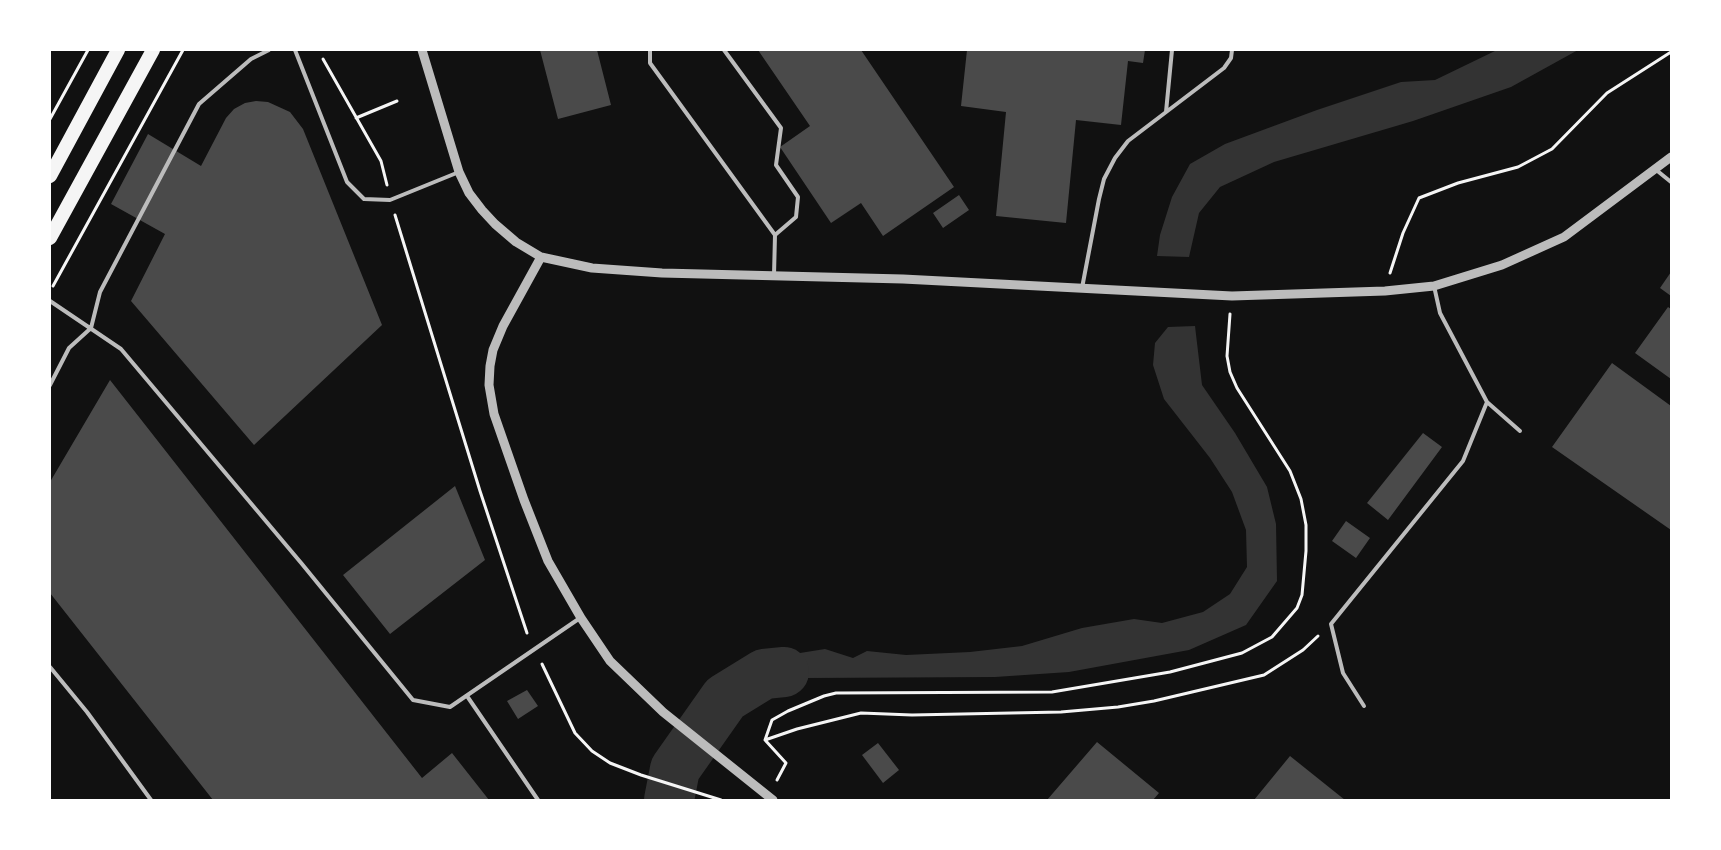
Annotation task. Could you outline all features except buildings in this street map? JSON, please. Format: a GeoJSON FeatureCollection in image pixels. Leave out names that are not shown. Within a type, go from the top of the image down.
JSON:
{"type":"FeatureCollection","features":[{"type":"Feature","properties":{"kind":"highway"},"geometry":{"type":"LineString","coordinates":[[50,176],[118,50]]}},
{"type":"Feature","properties":{"kind":"highway"},"geometry":{"type":"LineString","coordinates":[[50,238],[153,50]]}},
{"type":"Feature","properties":{"kind":"street"},"geometry":{"type":"LineString","coordinates":[[422,50],[459,172],[469,193],[494,224],[516,242],[541,257],[592,268],[662,273],[903,279],[1232,296],[1385,291],[1434,286],[1502,265],[1564,238],[1671,157]]}},
{"type":"Feature","properties":{"kind":"street"},"geometry":{"type":"LineString","coordinates":[[541,257],[503,326],[493,350],[490,366],[491,399],[494,414],[548,561],[581,618],[610,661],[663,712],[770,798]]}},
{"type":"Feature","properties":{"kind":"lane"},"geometry":{"type":"LineString","coordinates":[[50,385],[69,348],[91,328],[100,292],[199,104],[251,60],[269,50]]}},
{"type":"Feature","properties":{"kind":"lane"},"geometry":{"type":"LineString","coordinates":[[295,50],[347,182],[364,199],[390,200],[459,172]]}},
{"type":"Feature","properties":{"kind":"lane"},"geometry":{"type":"LineString","coordinates":[[650,50],[650,63],[774,235],[774,276]]}},
{"type":"Feature","properties":{"kind":"lane"},"geometry":{"type":"LineString","coordinates":[[724,50],[781,128],[776,165],[798,197],[796,217],[774,235]]}},
{"type":"Feature","properties":{"kind":"lane"},"geometry":{"type":"LineString","coordinates":[[1166,112],[1172,50]]}},
{"type":"Feature","properties":{"kind":"lane"},"geometry":{"type":"LineString","coordinates":[[1082,288],[1092,228],[1104,179],[1115,158],[1128,141],[1224,68],[1231,58],[1232,50]]}},
{"type":"Feature","properties":{"kind":"lane"},"geometry":{"type":"LineString","coordinates":[[1655,170],[1671,182]]}},
{"type":"Feature","properties":{"kind":"lane"},"geometry":{"type":"LineString","coordinates":[[1434,286],[1440,313],[1487,402],[1520,431]]}},
{"type":"Feature","properties":{"kind":"lane"},"geometry":{"type":"LineString","coordinates":[[50,301],[121,349],[302,564],[413,700],[450,708],[581,618]]}},
{"type":"Feature","properties":{"kind":"lane"},"geometry":{"type":"LineString","coordinates":[[1364,706],[1343,674],[1331,624],[1462,461],[1487,402]]}},
{"type":"Feature","properties":{"kind":"lane"},"geometry":{"type":"LineString","coordinates":[[50,667],[87,712],[151,800]]}},
{"type":"Feature","properties":{"kind":"lane"},"geometry":{"type":"LineString","coordinates":[[467,696],[538,800]]}},
{"type":"Feature","properties":{"kind":"path"},"geometry":{"type":"LineString","coordinates":[[50,118],[88,50]]}},
{"type":"Feature","properties":{"kind":"path"},"geometry":{"type":"LineString","coordinates":[[59,275],[183,50]]}},
{"type":"Feature","properties":{"kind":"path"},"geometry":{"type":"LineString","coordinates":[[1385,291],[1403,233],[1419,198],[1458,183],[1518,167],[1552,149],[1607,93],[1671,52]]}},
{"type":"Feature","properties":{"kind":"path"},"geometry":{"type":"LineString","coordinates":[[323,59],[381,162],[390,200],[480,491],[527,633]]}},
{"type":"Feature","properties":{"kind":"path"},"geometry":{"type":"LineString","coordinates":[[356,118],[396,101]]}},
{"type":"Feature","properties":{"kind":"path"},"geometry":{"type":"LineString","coordinates":[[765,740],[772,720],[803,704],[836,693],[1052,692],[1170,672],[1242,653],[1272,637],[1297,608],[1302,595],[1306,525],[1301,500],[1290,471],[1237,388],[1230,372],[1227,356],[1232,296]]}},
{"type":"Feature","properties":{"kind":"path"},"geometry":{"type":"LineString","coordinates":[[765,740],[797,729],[861,713],[912,715],[1061,712],[1118,707],[1154,701],[1264,675],[1303,650],[1331,624]]}},
{"type":"Feature","properties":{"kind":"path"},"geometry":{"type":"LineString","coordinates":[[542,664],[575,733],[592,751],[604,759],[641,775],[721,800]]}},
{"type":"Feature","properties":{"kind":"path"},"geometry":{"type":"LineString","coordinates":[[765,740],[786,763],[770,798]]}},
{"type":"Feature","properties":{"kind":"shaded area"},"geometry":{"type":"Polygon","coordinates":[[[1497,50],[1578,50],[1511,87],[1413,121],[1274,162],[1220,187],[1199,213],[1189,257],[1157,256],[1160,235],[1172,197],[1190,164],[1225,144],[1317,110],[1401,82],[1435,80],[1497,50]]]}},
{"type":"Feature","properties":{"kind":"shaded area"},"geometry":{"type":"Polygon","coordinates":[[[1195,326],[1202,385],[1235,433],[1267,487],[1276,524],[1277,581],[1246,625],[1189,650],[1069,672],[995,677],[806,678],[764,687],[737,708],[707,690],[729,674],[800,653],[825,649],[853,658],[867,651],[906,655],[970,652],[1022,646],[1082,628],[1134,619],[1162,623],[1203,612],[1230,594],[1247,567],[1246,530],[1232,492],[1210,458],[1164,399],[1153,365],[1155,343],[1168,327],[1195,326]]]}},
{"type":"Feature","properties":{"kind":"waterway"},"geometry":{"type":"LineString","coordinates":[[669,800],[675,769],[725,698],[764,674],[784,672]]}}]}
